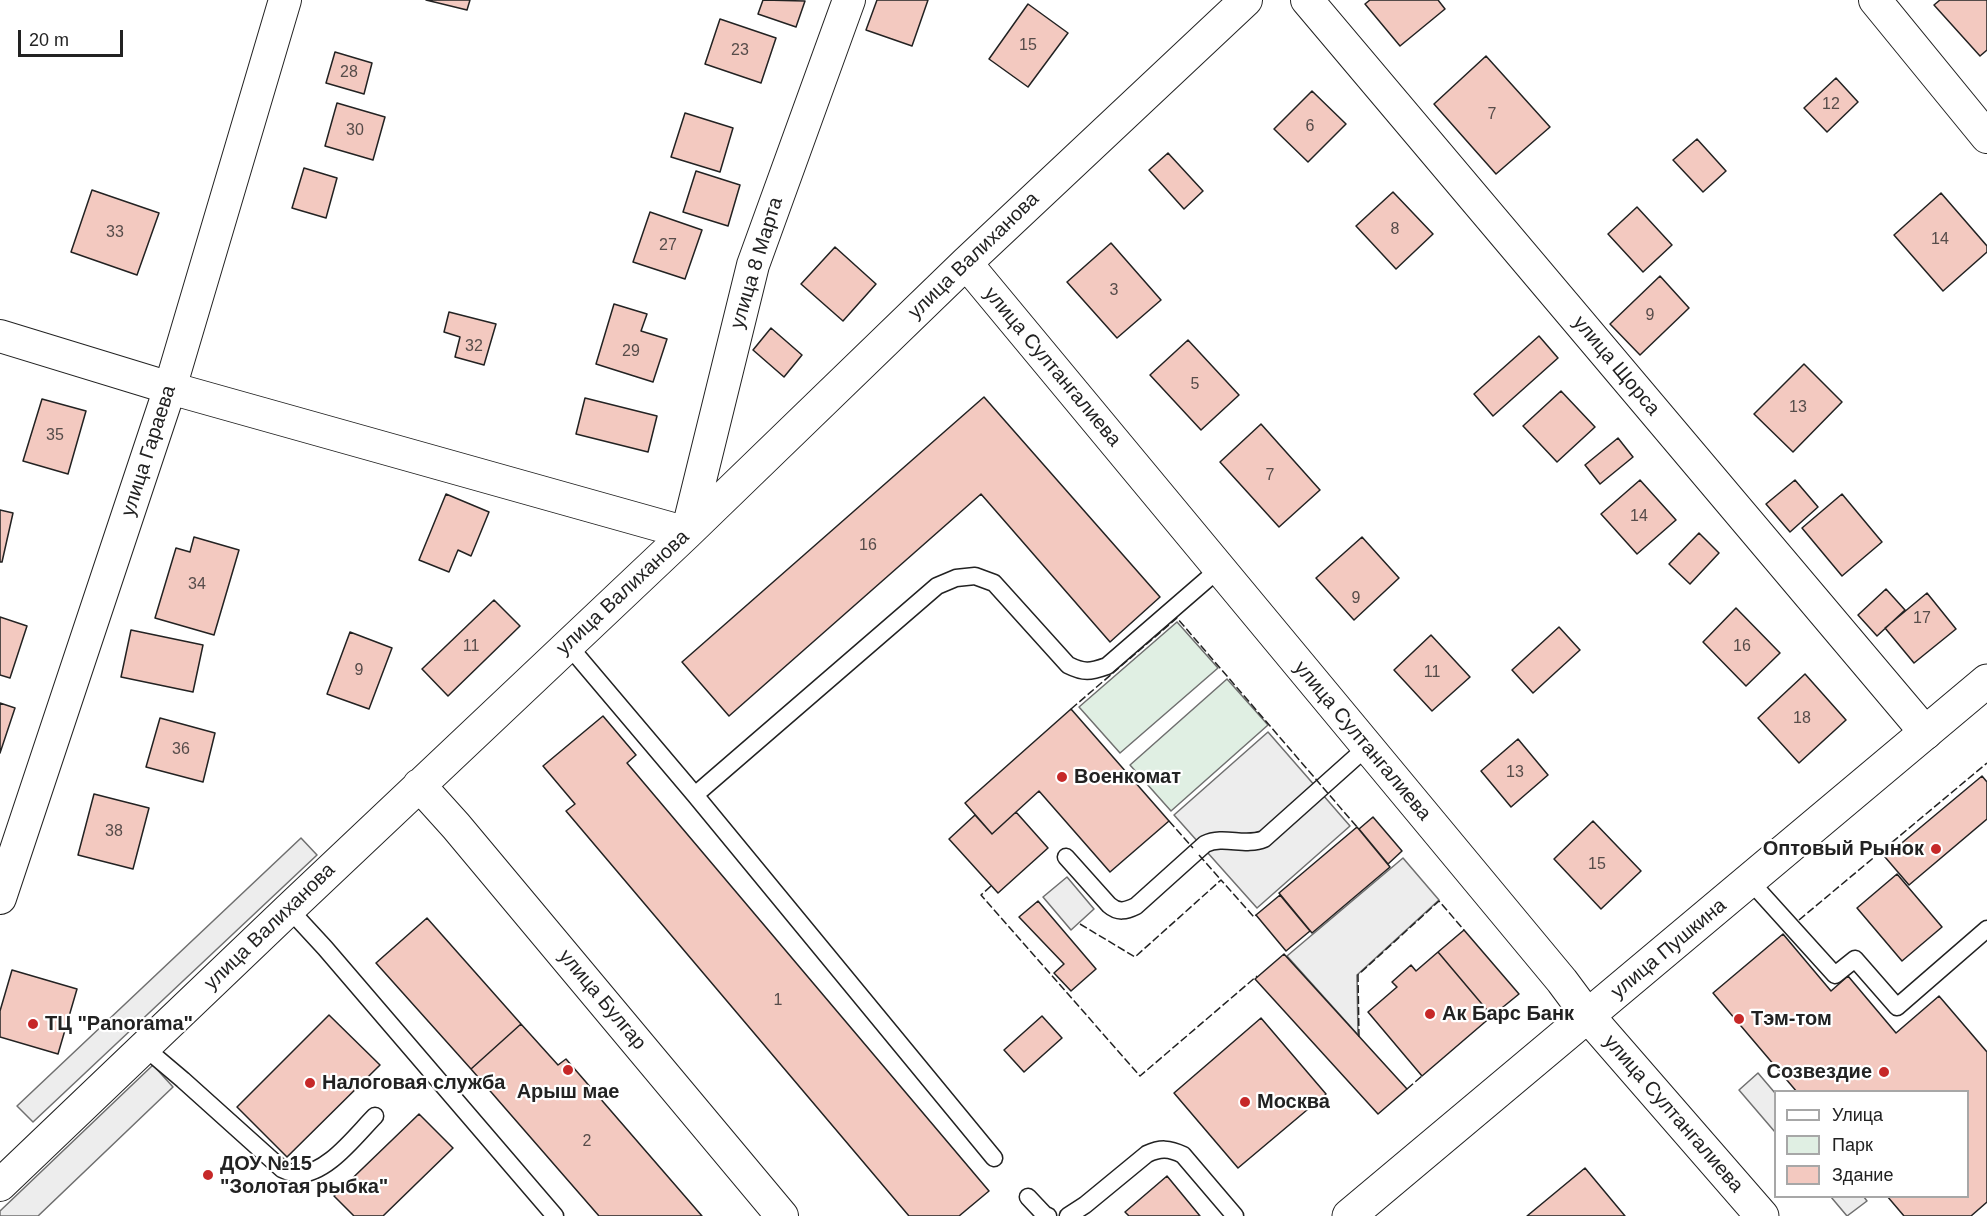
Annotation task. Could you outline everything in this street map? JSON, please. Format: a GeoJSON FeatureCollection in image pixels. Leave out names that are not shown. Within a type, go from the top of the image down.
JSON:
{"type":"FeatureCollection","features":[{"type":"Feature","properties":{"kind":"main road","name":"улица Пушкина"},"geometry":{"type":"LineString","coordinates":[[1350,1216],[1987,681]]}},
{"type":"Feature","properties":{"kind":"main road","name":"улица Султангалиева"},"geometry":{"type":"LineString","coordinates":[[1588,1016],[1762,1216]]}},
{"type":"Feature","properties":{"kind":"street","name":"улица Гараева"},"geometry":{"type":"LineString","coordinates":[[0,898],[170,387],[285,0]]}},
{"type":"Feature","properties":{"kind":"street","name":"улица 8 Марта"},"geometry":{"type":"LineString","coordinates":[[687,533],[753,265],[849,0]]}},
{"type":"Feature","properties":{"kind":"street","name":"улица Валиханова"},"geometry":{"type":"LineString","coordinates":[[0,1185],[687,533],[966,263],[1246,0]]}},
{"type":"Feature","properties":{"kind":"street","name":"улица Щорса"},"geometry":{"type":"LineString","coordinates":[[1307,0],[1926,733]]}},
{"type":"Feature","properties":{"kind":"street"},"geometry":{"type":"LineString","coordinates":[[1875,0],[1987,137]]}},
{"type":"Feature","properties":{"kind":"street","name":"улица Султангалиева"},"geometry":{"type":"LineString","coordinates":[[966,263],[1554,972],[1588,1016]]}},
{"type":"Feature","properties":{"kind":"street"},"geometry":{"type":"LineString","coordinates":[[0,336],[170,387],[687,533]]}},
{"type":"Feature","properties":{"kind":"street","name":"улица Булгар"},"geometry":{"type":"LineString","coordinates":[[419,785],[456,826],[782,1216]]}},
{"type":"Feature","properties":{"kind":"lane"},"geometry":{"type":"LineString","coordinates":[[695,795],[937,586],[956,578],[975,576],[994,584],[1068,665],[1081,672],[1094,671],[1107,666],[1219,569]]}},
{"type":"Feature","properties":{"kind":"lane"},"geometry":{"type":"LineString","coordinates":[[568,645],[695,795],[994,1158]]}},
{"type":"Feature","properties":{"kind":"lane"},"geometry":{"type":"LineString","coordinates":[[1066,857],[1109,906],[1114,910],[1128,910],[1136,906],[1205,844],[1218,840],[1252,843],[1264,839],[1367,747]]}},
{"type":"Feature","properties":{"kind":"lane"},"geometry":{"type":"LineString","coordinates":[[1750,881],[1835,975],[1855,959],[1897,1006],[1987,929]]}},
{"type":"Feature","properties":{"kind":"lane"},"geometry":{"type":"LineString","coordinates":[[289,909],[555,1216]]}},
{"type":"Feature","properties":{"kind":"lane"},"geometry":{"type":"LineString","coordinates":[[144,1047],[282,1169],[296,1174],[314,1171],[328,1163],[375,1116]]}},
{"type":"Feature","properties":{"kind":"lane"},"geometry":{"type":"LineString","coordinates":[[1068,1216],[1085,1205],[1146,1154],[1157,1149],[1171,1149],[1183,1155],[1235,1216]]}},
{"type":"Feature","properties":{"kind":"lane"},"geometry":{"type":"LineString","coordinates":[[1028,1197],[1048,1216]]}},
{"type":"Feature","properties":{"kind":"green space"},"geometry":{"type":"Polygon","coordinates":[[[1177,622],[1218,668],[1120,753],[1079,707],[1177,622]]]}},
{"type":"Feature","properties":{"kind":"green space"},"geometry":{"type":"Polygon","coordinates":[[[1227,679],[1268,725],[1171,811],[1130,765],[1227,679]]]}},
{"type":"Feature","properties":{"kind":"shaded area"},"geometry":{"type":"Polygon","coordinates":[[[1268,732],[1350,826],[1257,908],[1174,815],[1268,732]]]}},
{"type":"Feature","properties":{"kind":"shaded area"},"geometry":{"type":"Polygon","coordinates":[[[301,838],[317,855],[33,1122],[17,1106],[301,838]]]}},
{"type":"Feature","properties":{"kind":"shaded area"},"geometry":{"type":"Polygon","coordinates":[[[1403,858],[1439,900],[1357,975],[1358,1035],[1287,956],[1403,858]]]}},
{"type":"Feature","properties":{"kind":"shaded area"},"geometry":{"type":"Polygon","coordinates":[[[1067,877],[1094,909],[1071,930],[1043,897],[1067,877]]]}},
{"type":"Feature","properties":{"kind":"shaded area"},"geometry":{"type":"Polygon","coordinates":[[[153,1065],[173,1087],[38,1216],[0,1216],[0,1211],[153,1065]]]}},
{"type":"Feature","properties":{"kind":"shaded area"},"geometry":{"type":"Polygon","coordinates":[[[1758,1073],[1774,1092],[1774,1131],[1739,1090],[1758,1073]]]}},
{"type":"Feature","properties":{"kind":"shaded area"},"geometry":{"type":"Polygon","coordinates":[[[1832,1198],[1865,1198],[1867,1201],[1847,1216],[1832,1198]]]}},
{"type":"Feature","properties":{"kind":"building"},"geometry":{"type":"Polygon","coordinates":[[[426,0],[470,0],[467,10],[426,0]]]}},
{"type":"Feature","properties":{"kind":"building"},"geometry":{"type":"Polygon","coordinates":[[[763,0],[805,1],[796,27],[758,14],[763,0]]]}},
{"type":"Feature","properties":{"kind":"building"},"geometry":{"type":"Polygon","coordinates":[[[877,0],[928,0],[912,46],[866,30],[877,0]]]}},
{"type":"Feature","properties":{"kind":"building"},"geometry":{"type":"Polygon","coordinates":[[[1370,0],[1438,0],[1445,9],[1400,46],[1365,4],[1370,0]]]}},
{"type":"Feature","properties":{"kind":"building"},"geometry":{"type":"Polygon","coordinates":[[[1940,0],[1987,0],[1987,50],[1980,56],[1934,5],[1940,0]]]}},
{"type":"Feature","properties":{"kind":"building"},"geometry":{"type":"Polygon","coordinates":[[[1028,4],[1068,33],[1028,87],[989,59],[1028,4]]]}},
{"type":"Feature","properties":{"kind":"building"},"geometry":{"type":"Polygon","coordinates":[[[720,19],[776,38],[761,83],[705,64],[720,19]]]}},
{"type":"Feature","properties":{"kind":"building"},"geometry":{"type":"Polygon","coordinates":[[[335,52],[372,63],[364,94],[326,83],[335,52]]]}},
{"type":"Feature","properties":{"kind":"building"},"geometry":{"type":"Polygon","coordinates":[[[1486,56],[1550,127],[1496,174],[1434,104],[1486,56]]]}},
{"type":"Feature","properties":{"kind":"building"},"geometry":{"type":"Polygon","coordinates":[[[1836,78],[1858,102],[1827,132],[1804,108],[1836,78]]]}},
{"type":"Feature","properties":{"kind":"building"},"geometry":{"type":"Polygon","coordinates":[[[1312,91],[1346,124],[1308,162],[1274,129],[1312,91]]]}},
{"type":"Feature","properties":{"kind":"building"},"geometry":{"type":"Polygon","coordinates":[[[337,103],[385,117],[373,160],[325,146],[337,103]]]}},
{"type":"Feature","properties":{"kind":"building"},"geometry":{"type":"Polygon","coordinates":[[[685,113],[733,128],[720,172],[671,157],[685,113]]]}},
{"type":"Feature","properties":{"kind":"building"},"geometry":{"type":"Polygon","coordinates":[[[1697,139],[1726,171],[1703,192],[1673,160],[1697,139]]]}},
{"type":"Feature","properties":{"kind":"building"},"geometry":{"type":"Polygon","coordinates":[[[1168,153],[1203,191],[1184,209],[1149,170],[1168,153]]]}},
{"type":"Feature","properties":{"kind":"building"},"geometry":{"type":"Polygon","coordinates":[[[304,168],[337,178],[326,218],[292,208],[304,168]]]}},
{"type":"Feature","properties":{"kind":"building"},"geometry":{"type":"Polygon","coordinates":[[[696,171],[740,185],[728,226],[683,212],[696,171]]]}},
{"type":"Feature","properties":{"kind":"building"},"geometry":{"type":"Polygon","coordinates":[[[92,190],[159,213],[137,275],[71,252],[92,190]]]}},
{"type":"Feature","properties":{"kind":"building"},"geometry":{"type":"Polygon","coordinates":[[[1393,192],[1433,234],[1396,269],[1356,226],[1393,192]]]}},
{"type":"Feature","properties":{"kind":"building"},"geometry":{"type":"Polygon","coordinates":[[[1941,193],[1987,246],[1987,252],[1943,291],[1894,235],[1941,193]]]}},
{"type":"Feature","properties":{"kind":"building"},"geometry":{"type":"Polygon","coordinates":[[[1637,207],[1672,245],[1643,272],[1608,234],[1637,207]]]}},
{"type":"Feature","properties":{"kind":"building"},"geometry":{"type":"Polygon","coordinates":[[[650,212],[702,230],[685,279],[633,262],[650,212]]]}},
{"type":"Feature","properties":{"kind":"building"},"geometry":{"type":"Polygon","coordinates":[[[1111,243],[1161,300],[1117,338],[1067,282],[1111,243]]]}},
{"type":"Feature","properties":{"kind":"building"},"geometry":{"type":"Polygon","coordinates":[[[835,247],[876,284],[843,321],[801,284],[835,247]]]}},
{"type":"Feature","properties":{"kind":"building"},"geometry":{"type":"Polygon","coordinates":[[[1660,276],[1689,308],[1640,355],[1610,324],[1660,276]]]}},
{"type":"Feature","properties":{"kind":"building"},"geometry":{"type":"Polygon","coordinates":[[[614,304],[647,314],[641,331],[667,339],[653,382],[596,364],[614,304]]]}},
{"type":"Feature","properties":{"kind":"building"},"geometry":{"type":"Polygon","coordinates":[[[449,312],[496,324],[484,365],[455,357],[460,337],[444,332],[449,312]]]}},
{"type":"Feature","properties":{"kind":"building"},"geometry":{"type":"Polygon","coordinates":[[[771,328],[802,355],[784,377],[753,350],[771,328]]]}},
{"type":"Feature","properties":{"kind":"building"},"geometry":{"type":"Polygon","coordinates":[[[1539,336],[1558,358],[1493,416],[1474,394],[1539,336]]]}},
{"type":"Feature","properties":{"kind":"building"},"geometry":{"type":"Polygon","coordinates":[[[1188,340],[1239,395],[1201,430],[1150,375],[1188,340]]]}},
{"type":"Feature","properties":{"kind":"building"},"geometry":{"type":"Polygon","coordinates":[[[1804,364],[1842,402],[1793,452],[1754,414],[1804,364]]]}},
{"type":"Feature","properties":{"kind":"building"},"geometry":{"type":"Polygon","coordinates":[[[1561,391],[1595,427],[1557,462],[1523,426],[1561,391]]]}},
{"type":"Feature","properties":{"kind":"building"},"geometry":{"type":"Polygon","coordinates":[[[984,397],[1160,597],[1110,642],[981,494],[729,716],[682,662],[984,397]]]}},
{"type":"Feature","properties":{"kind":"building"},"geometry":{"type":"Polygon","coordinates":[[[585,398],[657,416],[648,452],[576,434],[585,398]]]}},
{"type":"Feature","properties":{"kind":"building"},"geometry":{"type":"Polygon","coordinates":[[[42,399],[86,411],[68,474],[23,461],[42,399]]]}},
{"type":"Feature","properties":{"kind":"building"},"geometry":{"type":"Polygon","coordinates":[[[1261,424],[1320,490],[1279,527],[1220,462],[1261,424]]]}},
{"type":"Feature","properties":{"kind":"building"},"geometry":{"type":"Polygon","coordinates":[[[1618,438],[1633,457],[1600,484],[1585,465],[1618,438]]]}},
{"type":"Feature","properties":{"kind":"building"},"geometry":{"type":"Polygon","coordinates":[[[1640,480],[1676,520],[1637,554],[1601,514],[1640,480]]]}},
{"type":"Feature","properties":{"kind":"building"},"geometry":{"type":"Polygon","coordinates":[[[1795,480],[1818,507],[1790,532],[1766,504],[1795,480]]]}},
{"type":"Feature","properties":{"kind":"building"},"geometry":{"type":"Polygon","coordinates":[[[446,494],[489,512],[471,556],[458,550],[449,572],[419,560],[446,494]]]}},
{"type":"Feature","properties":{"kind":"building"},"geometry":{"type":"Polygon","coordinates":[[[1842,494],[1882,542],[1842,576],[1802,528],[1842,494]]]}},
{"type":"Feature","properties":{"kind":"building"},"geometry":{"type":"Polygon","coordinates":[[[0,510],[13,513],[2,562],[0,562],[0,510]]]}},
{"type":"Feature","properties":{"kind":"building"},"geometry":{"type":"Polygon","coordinates":[[[1699,533],[1719,553],[1690,584],[1669,564],[1699,533]]]}},
{"type":"Feature","properties":{"kind":"building"},"geometry":{"type":"Polygon","coordinates":[[[194,537],[239,550],[214,635],[155,618],[176,548],[190,552],[194,537]]]}},
{"type":"Feature","properties":{"kind":"building"},"geometry":{"type":"Polygon","coordinates":[[[1362,537],[1399,578],[1354,620],[1316,578],[1362,537]]]}},
{"type":"Feature","properties":{"kind":"building"},"geometry":{"type":"Polygon","coordinates":[[[1886,589],[1905,610],[1877,636],[1858,615],[1886,589]]]}},
{"type":"Feature","properties":{"kind":"building"},"geometry":{"type":"Polygon","coordinates":[[[1927,593],[1956,629],[1914,663],[1885,628],[1927,593]]]}},
{"type":"Feature","properties":{"kind":"building"},"geometry":{"type":"Polygon","coordinates":[[[494,600],[520,626],[448,696],[422,669],[494,600]]]}},
{"type":"Feature","properties":{"kind":"building"},"geometry":{"type":"Polygon","coordinates":[[[1736,608],[1780,653],[1746,686],[1703,642],[1736,608]]]}},
{"type":"Feature","properties":{"kind":"building"},"geometry":{"type":"Polygon","coordinates":[[[0,617],[27,626],[10,678],[0,675],[0,617]]]}},
{"type":"Feature","properties":{"kind":"building"},"geometry":{"type":"Polygon","coordinates":[[[1559,627],[1580,650],[1533,693],[1512,670],[1559,627]]]}},
{"type":"Feature","properties":{"kind":"building"},"geometry":{"type":"Polygon","coordinates":[[[131,630],[203,645],[193,692],[121,677],[131,630]]]}},
{"type":"Feature","properties":{"kind":"building"},"geometry":{"type":"Polygon","coordinates":[[[350,632],[392,648],[369,709],[327,694],[350,632]]]}},
{"type":"Feature","properties":{"kind":"building"},"geometry":{"type":"Polygon","coordinates":[[[1431,635],[1470,677],[1432,711],[1394,670],[1431,635]]]}},
{"type":"Feature","properties":{"kind":"building"},"geometry":{"type":"Polygon","coordinates":[[[1805,674],[1846,720],[1799,763],[1758,718],[1805,674]]]}},
{"type":"Feature","properties":{"kind":"building"},"geometry":{"type":"Polygon","coordinates":[[[0,703],[15,708],[0,753],[0,703]]]}},
{"type":"Feature","properties":{"kind":"building","name":"Военкомат"},"geometry":{"type":"Polygon","coordinates":[[[1071,709],[1169,821],[1110,872],[1039,791],[992,834],[965,803],[1071,709]]]}},
{"type":"Feature","properties":{"kind":"building"},"geometry":{"type":"Polygon","coordinates":[[[603,716],[636,755],[627,763],[989,1191],[959,1216],[909,1216],[566,811],[575,804],[543,766],[603,716]]]}},
{"type":"Feature","properties":{"kind":"building"},"geometry":{"type":"Polygon","coordinates":[[[160,718],[215,733],[203,782],[146,767],[160,718]]]}},
{"type":"Feature","properties":{"kind":"building"},"geometry":{"type":"Polygon","coordinates":[[[1518,739],[1548,775],[1511,807],[1481,771],[1518,739]]]}},
{"type":"Feature","properties":{"kind":"building"},"geometry":{"type":"Polygon","coordinates":[[[1982,776],[1987,782],[1987,819],[1909,885],[1885,857],[1982,776]]]}},
{"type":"Feature","properties":{"kind":"building"},"geometry":{"type":"Polygon","coordinates":[[[94,794],[149,808],[133,869],[78,855],[94,794]]]}},
{"type":"Feature","properties":{"kind":"building"},"geometry":{"type":"Polygon","coordinates":[[[1016,812],[1048,848],[998,893],[949,839],[975,815],[992,834],[1016,812]]]}},
{"type":"Feature","properties":{"kind":"building"},"geometry":{"type":"Polygon","coordinates":[[[1373,817],[1402,851],[1388,864],[1359,829],[1373,817]]]}},
{"type":"Feature","properties":{"kind":"building"},"geometry":{"type":"Polygon","coordinates":[[[1593,821],[1641,871],[1601,909],[1554,859],[1593,821]]]}},
{"type":"Feature","properties":{"kind":"building"},"geometry":{"type":"Polygon","coordinates":[[[1357,827],[1390,867],[1312,933],[1279,893],[1357,827]]]}},
{"type":"Feature","properties":{"kind":"building"},"geometry":{"type":"Polygon","coordinates":[[[1897,874],[1942,927],[1902,961],[1857,908],[1897,874]]]}},
{"type":"Feature","properties":{"kind":"building"},"geometry":{"type":"Polygon","coordinates":[[[1280,895],[1310,931],[1286,951],[1256,915],[1280,895]]]}},
{"type":"Feature","properties":{"kind":"building"},"geometry":{"type":"Polygon","coordinates":[[[1038,901],[1096,969],[1071,991],[1054,973],[1064,964],[1019,917],[1038,901]]]}},
{"type":"Feature","properties":{"kind":"building"},"geometry":{"type":"Polygon","coordinates":[[[427,918],[521,1024],[471,1069],[376,963],[427,918]]]}},
{"type":"Feature","properties":{"kind":"building"},"geometry":{"type":"Polygon","coordinates":[[[1464,930],[1519,994],[1492,1016],[1438,952],[1464,930]]]}},
{"type":"Feature","properties":{"kind":"building","name":"Созвездие"},"geometry":{"type":"Polygon","coordinates":[[[1783,934],[1831,991],[1848,976],[1896,1033],[1939,996],[1987,1052],[1987,1202],[1971,1216],[1904,1216],[1889,1198],[1969,1198],[1969,1090],[1795,1090],[1713,993],[1783,934]]]}},
{"type":"Feature","properties":{"kind":"building","name":"Ак Барс Банк"},"geometry":{"type":"Polygon","coordinates":[[[1438,952],[1492,1016],[1422,1076],[1368,1012],[1397,987],[1392,982],[1411,965],[1416,971],[1438,952]]]}},
{"type":"Feature","properties":{"kind":"building"},"geometry":{"type":"Polygon","coordinates":[[[1284,954],[1407,1089],[1378,1114],[1255,979],[1284,954]]]}},
{"type":"Feature","properties":{"kind":"building","name":"ТЦ \"Panorama\""},"geometry":{"type":"Polygon","coordinates":[[[12,970],[77,989],[58,1054],[0,1037],[0,1011],[12,970]]]}},
{"type":"Feature","properties":{"kind":"building"},"geometry":{"type":"Polygon","coordinates":[[[329,1015],[380,1065],[287,1157],[237,1107],[329,1015]]]}},
{"type":"Feature","properties":{"kind":"building"},"geometry":{"type":"Polygon","coordinates":[[[1042,1016],[1062,1038],[1024,1072],[1004,1050],[1042,1016]]]}},
{"type":"Feature","properties":{"kind":"building"},"geometry":{"type":"Polygon","coordinates":[[[1261,1018],[1326,1094],[1238,1168],[1174,1093],[1261,1018]]]}},
{"type":"Feature","properties":{"kind":"building"},"geometry":{"type":"Polygon","coordinates":[[[521,1024],[558,1065],[566,1059],[702,1216],[599,1216],[471,1069],[521,1024]]]}},
{"type":"Feature","properties":{"kind":"building"},"geometry":{"type":"Polygon","coordinates":[[[419,1114],[453,1148],[383,1216],[354,1216],[334,1196],[419,1114]]]}},
{"type":"Feature","properties":{"kind":"building"},"geometry":{"type":"Polygon","coordinates":[[[1585,1168],[1625,1216],[1527,1216],[1585,1168]]]}},
{"type":"Feature","properties":{"kind":"building"},"geometry":{"type":"Polygon","coordinates":[[[1167,1176],[1200,1216],[1129,1216],[1125,1212],[1167,1176]]]}},
{"type":"Feature","properties":{"kind":"fence"},"geometry":{"type":"LineString","coordinates":[[1071,709],[1177,618],[1357,827]]}},
{"type":"Feature","properties":{"kind":"fence"},"geometry":{"type":"LineString","coordinates":[[1799,920],[1987,763]]}},
{"type":"Feature","properties":{"kind":"fence"},"geometry":{"type":"LineString","coordinates":[[1169,821],[1193,848]]}},
{"type":"Feature","properties":{"kind":"fence"},"geometry":{"type":"LineString","coordinates":[[1199,855],[1221,880]]}},
{"type":"Feature","properties":{"kind":"fence"},"geometry":{"type":"LineString","coordinates":[[1080,924],[1135,957],[1221,880],[1254,917],[1256,915]]}},
{"type":"Feature","properties":{"kind":"fence"},"geometry":{"type":"LineString","coordinates":[[991,886],[981,895],[1140,1076],[1257,976]]}},
{"type":"Feature","properties":{"kind":"fence"},"geometry":{"type":"LineString","coordinates":[[1359,1037],[1358,975],[1439,901],[1464,930]]}},
{"type":"Feature","properties":{"kind":"fence"},"geometry":{"type":"LineString","coordinates":[[1407,1089],[1422,1076]]}},
{"type":"Feature","properties":{"kind":"place","name":"Военкомат"},"geometry":{"type":"Point","coordinates":[1062,777]}},
{"type":"Feature","properties":{"kind":"place","name":"Оптовый Рынок"},"geometry":{"type":"Point","coordinates":[1936,849]}},
{"type":"Feature","properties":{"kind":"place","name":"Ак Барс Банк"},"geometry":{"type":"Point","coordinates":[1430,1014]}},
{"type":"Feature","properties":{"kind":"place","name":"Тэм-том"},"geometry":{"type":"Point","coordinates":[1739,1019]}},
{"type":"Feature","properties":{"kind":"place","name":"ТЦ \"Panorama\""},"geometry":{"type":"Point","coordinates":[33,1024]}},
{"type":"Feature","properties":{"kind":"place","name":"Арыш мае"},"geometry":{"type":"Point","coordinates":[568,1070]}},
{"type":"Feature","properties":{"kind":"place","name":"Созвездие"},"geometry":{"type":"Point","coordinates":[1884,1072]}},
{"type":"Feature","properties":{"kind":"place","name":"Налоговая служба"},"geometry":{"type":"Point","coordinates":[310,1083]}},
{"type":"Feature","properties":{"kind":"place","name":"Москва"},"geometry":{"type":"Point","coordinates":[1245,1102]}},
{"type":"Feature","properties":{"kind":"place","name":"ДОУ №15 \"Золотая рыбка\""},"geometry":{"type":"Point","coordinates":[208,1175]}}]}
